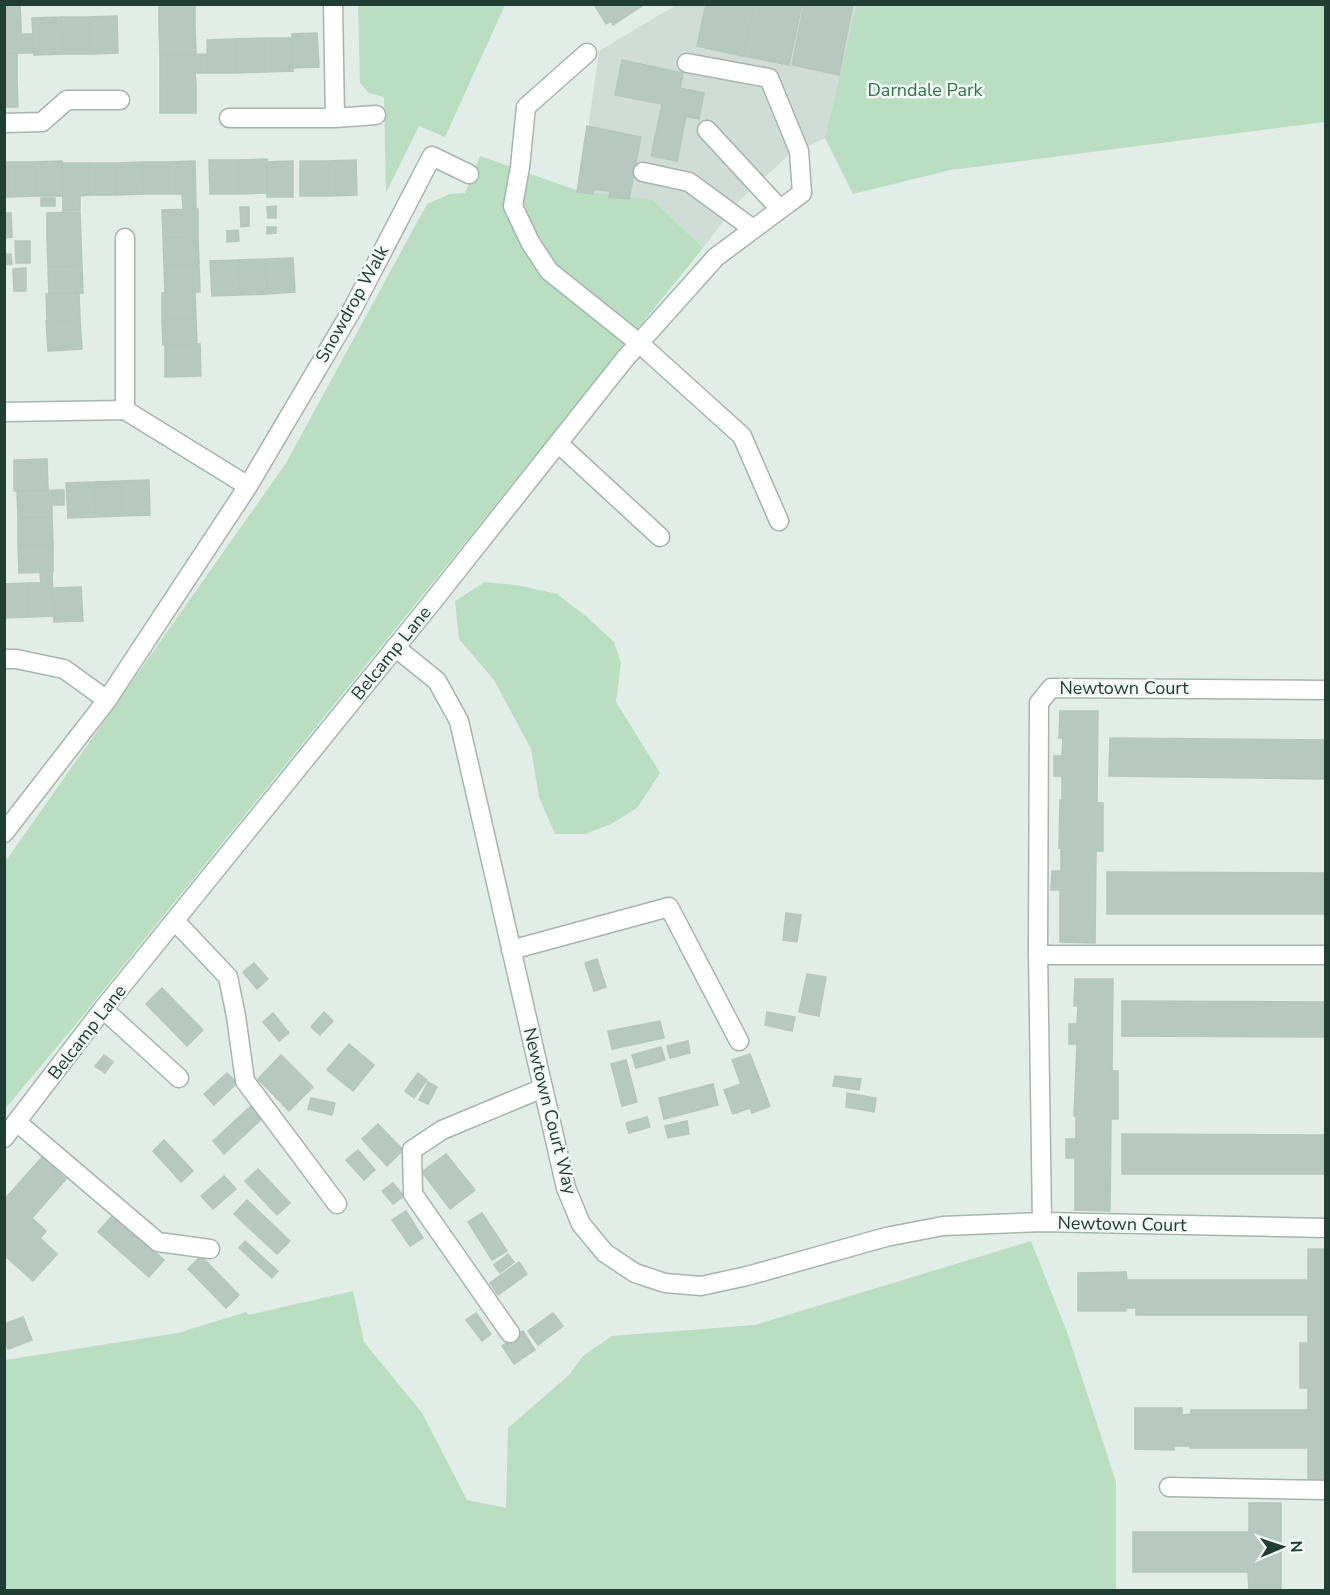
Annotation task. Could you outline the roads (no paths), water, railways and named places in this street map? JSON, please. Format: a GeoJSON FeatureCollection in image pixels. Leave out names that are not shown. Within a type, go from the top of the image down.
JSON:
{"type":"FeatureCollection","features":[{"type":"Feature","properties":{"kind":"street"},"geometry":{"type":"LineString","coordinates":[[333,4],[335,118]]}},
{"type":"Feature","properties":{"kind":"street"},"geometry":{"type":"LineString","coordinates":[[587,53],[526,107],[520,167],[513,206],[530,242],[549,271],[639,343],[742,436],[779,521]]}},
{"type":"Feature","properties":{"kind":"street","name":"Belcamp Lane"},"geometry":{"type":"LineString","coordinates":[[4,1138],[18,1123],[103,1009],[639,343],[716,257],[802,193],[799,151],[769,78],[687,63]]}},
{"type":"Feature","properties":{"kind":"street"},"geometry":{"type":"LineString","coordinates":[[4,123],[42,122],[67,100],[120,100]]}},
{"type":"Feature","properties":{"kind":"street"},"geometry":{"type":"LineString","coordinates":[[229,118],[335,118],[376,115]]}},
{"type":"Feature","properties":{"kind":"street"},"geometry":{"type":"LineString","coordinates":[[707,130],[780,209]]}},
{"type":"Feature","properties":{"kind":"street","name":"Snowdrop Walk"},"geometry":{"type":"LineString","coordinates":[[4,833],[107,700],[248,486],[351,310],[432,156],[470,174]]}},
{"type":"Feature","properties":{"kind":"street"},"geometry":{"type":"LineString","coordinates":[[643,172],[689,182],[753,229]]}},
{"type":"Feature","properties":{"kind":"street"},"geometry":{"type":"LineString","coordinates":[[125,238],[125,410]]}},
{"type":"Feature","properties":{"kind":"street"},"geometry":{"type":"LineString","coordinates":[[4,411],[125,410],[248,486]]}},
{"type":"Feature","properties":{"kind":"street"},"geometry":{"type":"LineString","coordinates":[[558,443],[660,537]]}},
{"type":"Feature","properties":{"kind":"street","name":"Newtown Court Way"},"geometry":{"type":"LineString","coordinates":[[395,647],[438,681],[459,721],[566,1188],[581,1224],[604,1253],[635,1273],[665,1283],[701,1286],[747,1276],[886,1237],[943,1226],[1042,1222]]}},
{"type":"Feature","properties":{"kind":"street"},"geometry":{"type":"LineString","coordinates":[[4,659],[16,659],[64,669],[107,700]]}},
{"type":"Feature","properties":{"kind":"street","name":"Newtown Court"},"geometry":{"type":"LineString","coordinates":[[1326,690],[1051,688],[1039,703],[1038,955],[1042,1222],[1326,1227]]}},
{"type":"Feature","properties":{"kind":"street"},"geometry":{"type":"LineString","coordinates":[[511,950],[669,907],[739,1041]]}},
{"type":"Feature","properties":{"kind":"street"},"geometry":{"type":"LineString","coordinates":[[175,921],[228,977],[236,1016],[244,1082],[337,1204]]}},
{"type":"Feature","properties":{"kind":"street"},"geometry":{"type":"LineString","coordinates":[[1038,955],[1326,955]]}},
{"type":"Feature","properties":{"kind":"street"},"geometry":{"type":"LineString","coordinates":[[103,1009],[178,1078]]}},
{"type":"Feature","properties":{"kind":"street"},"geometry":{"type":"LineString","coordinates":[[510,1333],[413,1194],[412,1150],[441,1130],[543,1088]]}},
{"type":"Feature","properties":{"kind":"street"},"geometry":{"type":"LineString","coordinates":[[18,1123],[158,1242],[210,1249]]}},
{"type":"Feature","properties":{"kind":"street"},"geometry":{"type":"LineString","coordinates":[[1169,1487],[1326,1490]]}},
{"type":"Feature","properties":{"kind":"park label","name":"Darndale Park"},"geometry":{"type":"Point","coordinates":[925,90]}}]}
